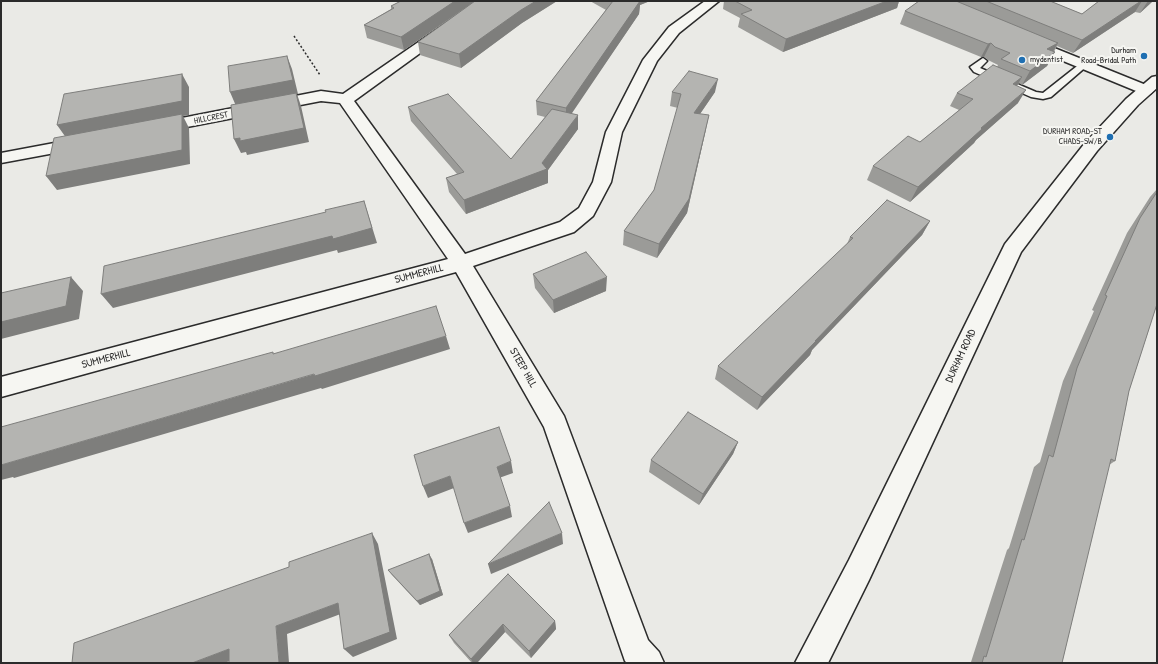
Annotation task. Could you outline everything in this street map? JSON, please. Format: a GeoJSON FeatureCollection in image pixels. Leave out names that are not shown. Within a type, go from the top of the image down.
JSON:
{"type":"FeatureCollection","features":[{"type":"Feature","properties":{"kind":"main road"},"geometry":{"type":"LineString","coordinates":[[340,98],[486,1]]}},
{"type":"Feature","properties":{"kind":"main road","name":"SUMMERHILL"},"geometry":{"type":"LineString","coordinates":[[1,387],[461,263],[567,226],[586,212],[602,182],[614,132],[650,60],[674,30],[704,6],[713,1]]}},
{"type":"Feature","properties":{"kind":"main road"},"geometry":{"type":"LineString","coordinates":[[1012,34],[1084,65],[1151,85]]}},
{"type":"Feature","properties":{"kind":"main road","name":"DURHAM ROAD"},"geometry":{"type":"LineString","coordinates":[[811,663],[859,570],[1012,249],[1091,147],[1132,102],[1151,85]]}},
{"type":"Feature","properties":{"kind":"main road","name":"HILLCREST"},"geometry":{"type":"LineString","coordinates":[[142,131],[321,96],[340,98]]}},
{"type":"Feature","properties":{"kind":"main road","name":"STEEP HILL"},"geometry":{"type":"LineString","coordinates":[[340,98],[461,263],[555,424],[636,650],[648,663]]}},
{"type":"Feature","properties":{"kind":"main road"},"geometry":{"type":"LineString","coordinates":[[1,158],[95,140]]}},
{"type":"Feature","properties":{"kind":"lane"},"geometry":{"type":"LineString","coordinates":[[983,60],[974,67],[977,70],[1034,95],[1043,96],[1048,95],[1084,65]]}},
{"type":"Feature","properties":{"kind":"path"},"geometry":{"type":"LineString","coordinates":[[294,36],[340,98]]}},
{"type":"Feature","properties":{"kind":"building"},"geometry":{"type":"Polygon","coordinates":[[[401,1],[455,1],[401,37],[364,25],[394,8],[391,6],[401,1]]]}},
{"type":"Feature","properties":{"kind":"building"},"geometry":{"type":"Polygon","coordinates":[[[475,1],[536,1],[459,54],[418,42],[475,1]]]}},
{"type":"Feature","properties":{"kind":"building"},"geometry":{"type":"Polygon","coordinates":[[[613,1],[640,1],[566,108],[536,101],[613,1]]]}},
{"type":"Feature","properties":{"kind":"building"},"geometry":{"type":"Polygon","coordinates":[[[735,1],[887,1],[786,39],[741,14],[752,10],[735,1]]]}},
{"type":"Feature","properties":{"kind":"building"},"geometry":{"type":"Polygon","coordinates":[[[919,1],[956,1],[1058,43],[1047,49],[1055,52],[1030,71],[1001,59],[1010,53],[995,47],[991,43],[988,44],[905,11],[919,1]]]}},
{"type":"Feature","properties":{"kind":"building"},"geometry":{"type":"Polygon","coordinates":[[[986,1],[1050,1],[1082,14],[1099,1],[1141,1],[1082,40],[986,1]]]}},
{"type":"Feature","properties":{"kind":"building"},"geometry":{"type":"Polygon","coordinates":[[[287,56],[293,80],[230,92],[228,66],[287,56]]]}},
{"type":"Feature","properties":{"kind":"building"},"geometry":{"type":"Polygon","coordinates":[[[993,65],[1022,77],[1013,84],[1026,90],[981,128],[982,129],[918,187],[873,166],[908,136],[920,142],[973,99],[957,93],[993,65]]]}},
{"type":"Feature","properties":{"kind":"building"},"geometry":{"type":"Polygon","coordinates":[[[689,71],[718,79],[694,113],[709,115],[689,199],[659,244],[624,231],[654,190],[681,94],[672,92],[689,71]]]}},
{"type":"Feature","properties":{"kind":"building"},"geometry":{"type":"Polygon","coordinates":[[[182,74],[182,101],[57,125],[64,94],[182,74]]]}},
{"type":"Feature","properties":{"kind":"building"},"geometry":{"type":"Polygon","coordinates":[[[296,93],[304,128],[240,141],[240,138],[234,139],[231,105],[296,93]]]}},
{"type":"Feature","properties":{"kind":"building"},"geometry":{"type":"Polygon","coordinates":[[[448,94],[511,159],[552,109],[578,115],[542,163],[547,169],[464,200],[446,178],[464,172],[408,107],[448,94]]]}},
{"type":"Feature","properties":{"kind":"building"},"geometry":{"type":"Polygon","coordinates":[[[182,114],[182,150],[46,176],[54,138],[182,114]]]}},
{"type":"Feature","properties":{"kind":"building"},"geometry":{"type":"Polygon","coordinates":[[[1157,192],[1157,304],[1129,391],[1115,461],[1111,459],[1062,663],[982,663],[984,656],[986,657],[1022,539],[1024,540],[1049,455],[1053,457],[1077,368],[1107,296],[1105,295],[1140,218],[1157,192]]]}},
{"type":"Feature","properties":{"kind":"building"},"geometry":{"type":"Polygon","coordinates":[[[887,200],[930,221],[762,397],[718,366],[853,238],[850,237],[887,200]]]}},
{"type":"Feature","properties":{"kind":"building"},"geometry":{"type":"Polygon","coordinates":[[[364,201],[372,228],[333,239],[332,236],[101,294],[104,266],[326,212],[325,210],[364,201]]]}},
{"type":"Feature","properties":{"kind":"building"},"geometry":{"type":"Polygon","coordinates":[[[586,252],[607,277],[553,300],[533,274],[586,252]]]}},
{"type":"Feature","properties":{"kind":"building"},"geometry":{"type":"Polygon","coordinates":[[[71,277],[66,306],[1,322],[1,293],[71,277]]]}},
{"type":"Feature","properties":{"kind":"building"},"geometry":{"type":"Polygon","coordinates":[[[436,306],[446,336],[315,376],[314,374],[1,465],[1,427],[273,352],[273,354],[436,306]]]}},
{"type":"Feature","properties":{"kind":"building"},"geometry":{"type":"Polygon","coordinates":[[[688,412],[738,442],[703,494],[651,460],[688,412]]]}},
{"type":"Feature","properties":{"kind":"building"},"geometry":{"type":"Polygon","coordinates":[[[499,427],[511,461],[497,467],[510,506],[464,523],[450,476],[423,486],[414,455],[499,427]]]}},
{"type":"Feature","properties":{"kind":"building"},"geometry":{"type":"Polygon","coordinates":[[[549,502],[562,533],[488,564],[549,502]]]}},
{"type":"Feature","properties":{"kind":"building"},"geometry":{"type":"Polygon","coordinates":[[[372,533],[390,632],[344,649],[338,603],[276,626],[279,663],[229,663],[229,649],[192,663],[72,663],[74,643],[289,567],[289,562],[372,533]]]}},
{"type":"Feature","properties":{"kind":"building"},"geometry":{"type":"Polygon","coordinates":[[[429,554],[440,591],[417,601],[388,570],[429,554]]]}},
{"type":"Feature","properties":{"kind":"building"},"geometry":{"type":"Polygon","coordinates":[[[508,574],[555,621],[529,651],[503,624],[471,659],[449,635],[508,574]]]}},
{"type":"Feature","properties":{"kind":"place","name":"Durham Road-Bridal Path"},"geometry":{"type":"Point","coordinates":[1144,56]}},
{"type":"Feature","properties":{"kind":"place","name":"mydentist"},"geometry":{"type":"Point","coordinates":[1022,60]}},
{"type":"Feature","properties":{"kind":"place","name":"DURHAM ROAD-ST CHADS-SW/B"},"geometry":{"type":"Point","coordinates":[1110,137]}}]}
